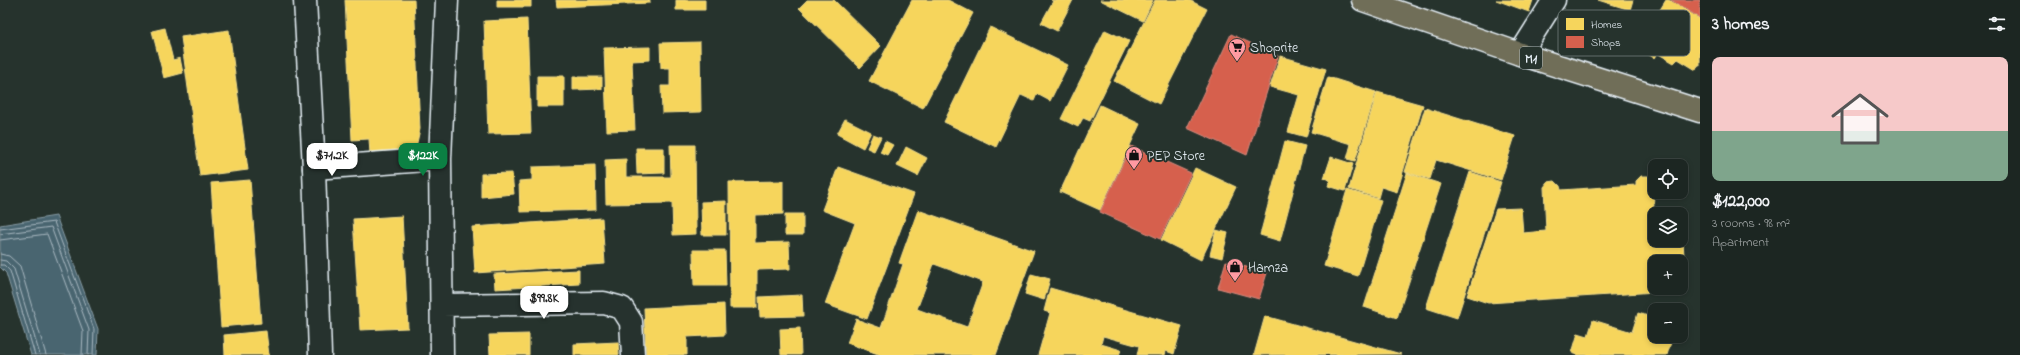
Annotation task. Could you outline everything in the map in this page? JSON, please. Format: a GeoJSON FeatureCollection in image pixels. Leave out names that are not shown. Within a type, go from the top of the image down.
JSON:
{"type":"FeatureCollection","features":[{"type":"Feature","properties":{"kind":"highway","name":"M1"},"geometry":{"type":"LineString","coordinates":[[1363,0],[1520,54],[1700,111]]}},
{"type":"Feature","properties":{"kind":"street"},"geometry":{"type":"LineString","coordinates":[[305,0],[314,168],[320,355]]}},
{"type":"Feature","properties":{"kind":"street"},"geometry":{"type":"LineString","coordinates":[[442,355],[440,159],[447,0]]}},
{"type":"Feature","properties":{"kind":"street"},"geometry":{"type":"LineString","coordinates":[[1520,54],[1554,0]]}},
{"type":"Feature","properties":{"kind":"street"},"geometry":{"type":"LineString","coordinates":[[314,168],[440,159]]}},
{"type":"Feature","properties":{"kind":"street"},"geometry":{"type":"LineString","coordinates":[[442,305],[604,303],[622,308],[632,322],[634,355]]}},
{"type":"Feature","properties":{"kind":"water"},"geometry":{"type":"Polygon","coordinates":[[[56,216],[98,329],[97,355],[31,355],[6,273],[0,267],[0,225],[56,216]]]}},
{"type":"Feature","properties":{"kind":"building: Homes"},"geometry":{"type":"Polygon","coordinates":[[[345,0],[414,0],[420,129],[415,152],[370,154],[369,139],[352,140],[345,0]]]}},
{"type":"Feature","properties":{"kind":"building: Homes"},"geometry":{"type":"Polygon","coordinates":[[[497,0],[531,0],[531,7],[497,7],[497,0]]]}},
{"type":"Feature","properties":{"kind":"building: Homes"},"geometry":{"type":"Polygon","coordinates":[[[556,0],[650,0],[650,3],[557,7],[556,0]]]}},
{"type":"Feature","properties":{"kind":"building: Homes"},"geometry":{"type":"Polygon","coordinates":[[[676,0],[705,0],[705,10],[676,10],[676,0]]]}},
{"type":"Feature","properties":{"kind":"building: Homes"},"geometry":{"type":"Polygon","coordinates":[[[807,0],[834,0],[881,46],[860,68],[799,8],[807,0]]]}},
{"type":"Feature","properties":{"kind":"building: Homes"},"geometry":{"type":"Polygon","coordinates":[[[912,0],[948,0],[973,13],[923,108],[869,81],[912,0]]]}},
{"type":"Feature","properties":{"kind":"building: Homes"},"geometry":{"type":"Polygon","coordinates":[[[1051,0],[1073,0],[1057,31],[1041,23],[1053,1],[1051,0]]]}},
{"type":"Feature","properties":{"kind":"building: Homes"},"geometry":{"type":"Polygon","coordinates":[[[1100,0],[1153,0],[1143,21],[1100,0]]]}},
{"type":"Feature","properties":{"kind":"building: Homes"},"geometry":{"type":"Polygon","coordinates":[[[1155,0],[1189,0],[1207,9],[1159,104],[1114,81],[1155,0]]]}},
{"type":"Feature","properties":{"kind":"building: Homes"},"geometry":{"type":"Polygon","coordinates":[[[1496,0],[1533,0],[1529,12],[1496,0]]]}},
{"type":"Feature","properties":{"kind":"building: Homes"},"geometry":{"type":"Polygon","coordinates":[[[1598,0],[1633,0],[1630,10],[1598,0]]]}},
{"type":"Feature","properties":{"kind":"building: Homes"},"geometry":{"type":"Polygon","coordinates":[[[1666,0],[1669,0],[1685,10],[1660,10],[1666,0]]]}},
{"type":"Feature","properties":{"kind":"building: Homes"},"geometry":{"type":"Polygon","coordinates":[[[1690,13],[1700,19],[1700,66],[1698,65],[1696,70],[1678,59],[1674,63],[1662,56],[1690,56],[1690,13]]]}},
{"type":"Feature","properties":{"kind":"building: Homes"},"geometry":{"type":"Polygon","coordinates":[[[527,19],[531,133],[488,134],[484,21],[527,19]]]}},
{"type":"Feature","properties":{"kind":"building: Homes"},"geometry":{"type":"Polygon","coordinates":[[[990,27],[1068,65],[1050,101],[1037,94],[1034,101],[1021,95],[996,147],[944,122],[990,27]]]}},
{"type":"Feature","properties":{"kind":"building: Homes"},"geometry":{"type":"Polygon","coordinates":[[[165,28],[173,60],[180,58],[183,73],[164,78],[152,31],[165,28]]]}},
{"type":"Feature","properties":{"kind":"building: Homes"},"geometry":{"type":"Polygon","coordinates":[[[229,30],[248,170],[200,176],[181,37],[229,30]]]}},
{"type":"Feature","properties":{"kind":"building: Homes"},"geometry":{"type":"Polygon","coordinates":[[[1105,30],[1129,41],[1090,121],[1083,118],[1078,127],[1061,119],[1105,30]]]}},
{"type":"Feature","properties":{"kind":"building: Homes"},"geometry":{"type":"Polygon","coordinates":[[[700,42],[701,112],[662,113],[661,86],[670,86],[670,68],[661,68],[660,43],[700,42]]]}},
{"type":"Feature","properties":{"kind":"building: Homes"},"geometry":{"type":"Polygon","coordinates":[[[650,47],[650,60],[632,61],[635,130],[607,131],[604,48],[650,47]]]}},
{"type":"Feature","properties":{"kind":"building: Homes"},"geometry":{"type":"Polygon","coordinates":[[[1280,56],[1326,69],[1306,137],[1288,132],[1299,95],[1270,87],[1280,56]]]}},
{"type":"Feature","properties":{"kind":"building: Homes"},"geometry":{"type":"Polygon","coordinates":[[[537,76],[564,76],[564,107],[537,107],[537,76]]]}},
{"type":"Feature","properties":{"kind":"building: Homes"},"geometry":{"type":"Polygon","coordinates":[[[573,77],[602,77],[602,89],[573,90],[573,77]]]}},
{"type":"Feature","properties":{"kind":"building: Homes"},"geometry":{"type":"Polygon","coordinates":[[[1328,77],[1376,92],[1355,161],[1347,159],[1351,144],[1311,132],[1328,77]]]}},
{"type":"Feature","properties":{"kind":"building: Homes"},"geometry":{"type":"Polygon","coordinates":[[[1377,92],[1423,105],[1397,192],[1381,187],[1378,198],[1349,189],[1377,92]]]}},
{"type":"Feature","properties":{"kind":"building: Homes"},"geometry":{"type":"Polygon","coordinates":[[[1100,105],[1140,124],[1100,210],[1060,192],[1100,105]]]}},
{"type":"Feature","properties":{"kind":"building: Homes"},"geometry":{"type":"Polygon","coordinates":[[[1425,108],[1515,136],[1501,180],[1436,160],[1430,179],[1405,172],[1425,108]]]}},
{"type":"Feature","properties":{"kind":"building: Homes"},"geometry":{"type":"Polygon","coordinates":[[[845,119],[871,132],[863,148],[837,134],[845,119]]]}},
{"type":"Feature","properties":{"kind":"building: Homes"},"geometry":{"type":"Polygon","coordinates":[[[873,134],[881,137],[874,151],[867,148],[873,134]]]}},
{"type":"Feature","properties":{"kind":"building: Homes"},"geometry":{"type":"Polygon","coordinates":[[[885,141],[893,145],[887,155],[880,152],[885,141]]]}},
{"type":"Feature","properties":{"kind":"building: Homes"},"geometry":{"type":"Polygon","coordinates":[[[1285,141],[1305,146],[1280,241],[1260,235],[1285,141]]]}},
{"type":"Feature","properties":{"kind":"building: Homes"},"geometry":{"type":"Polygon","coordinates":[[[670,145],[695,145],[696,234],[673,235],[672,203],[606,204],[605,160],[626,159],[626,177],[671,177],[670,145]]]}},
{"type":"Feature","properties":{"kind":"building: Homes"},"geometry":{"type":"Polygon","coordinates":[[[906,147],[927,158],[918,176],[897,166],[906,147]]]}},
{"type":"Feature","properties":{"kind":"building: Homes"},"geometry":{"type":"Polygon","coordinates":[[[636,148],[664,148],[664,173],[637,174],[636,148]]]}},
{"type":"Feature","properties":{"kind":"building: Homes"},"geometry":{"type":"Polygon","coordinates":[[[1331,157],[1353,164],[1345,191],[1328,186],[1330,180],[1324,178],[1331,157]]]}},
{"type":"Feature","properties":{"kind":"building: Homes"},"geometry":{"type":"Polygon","coordinates":[[[595,165],[596,210],[520,212],[519,181],[532,180],[532,167],[595,165]]]}},
{"type":"Feature","properties":{"kind":"building: Homes"},"geometry":{"type":"Polygon","coordinates":[[[838,167],[914,194],[867,319],[825,304],[855,223],[822,210],[838,167]]]}},
{"type":"Feature","properties":{"kind":"building: Homes"},"geometry":{"type":"Polygon","coordinates":[[[1195,168],[1236,187],[1201,260],[1161,240],[1195,168]]]}},
{"type":"Feature","properties":{"kind":"building: Homes"},"geometry":{"type":"Polygon","coordinates":[[[1470,172],[1501,182],[1457,318],[1426,308],[1470,172]]]}},
{"type":"Feature","properties":{"kind":"building: Homes"},"geometry":{"type":"Polygon","coordinates":[[[512,173],[514,194],[481,197],[481,174],[512,173]]]}},
{"type":"Feature","properties":{"kind":"building: Homes"},"geometry":{"type":"Polygon","coordinates":[[[1407,173],[1441,184],[1397,318],[1364,307],[1407,173]]]}},
{"type":"Feature","properties":{"kind":"building: Homes"},"geometry":{"type":"Polygon","coordinates":[[[1641,176],[1648,176],[1648,199],[1654,199],[1654,207],[1648,207],[1648,247],[1683,247],[1684,255],[1648,255],[1648,292],[1488,303],[1467,296],[1496,209],[1521,208],[1523,233],[1546,231],[1544,187],[1548,182],[1555,181],[1560,186],[1561,190],[1636,185],[1636,181],[1641,176]]]}},
{"type":"Feature","properties":{"kind":"building: Homes"},"geometry":{"type":"Polygon","coordinates":[[[250,180],[261,323],[221,327],[211,183],[250,180]]]}},
{"type":"Feature","properties":{"kind":"building: Homes"},"geometry":{"type":"Polygon","coordinates":[[[783,181],[783,214],[755,215],[755,243],[789,242],[790,269],[757,270],[757,308],[730,308],[729,182],[783,181]]]}},
{"type":"Feature","properties":{"kind":"building: Homes"},"geometry":{"type":"Polygon","coordinates":[[[1347,190],[1381,200],[1358,276],[1324,266],[1347,190]]]}},
{"type":"Feature","properties":{"kind":"building: Homes"},"geometry":{"type":"Polygon","coordinates":[[[726,201],[726,235],[702,235],[701,202],[726,201]]]}},
{"type":"Feature","properties":{"kind":"building: Homes"},"geometry":{"type":"Polygon","coordinates":[[[918,210],[1034,251],[996,355],[881,355],[847,343],[856,319],[881,328],[903,264],[899,263],[918,210]],[[934,264],[917,309],[967,327],[983,282],[934,264]]]}},
{"type":"Feature","properties":{"kind":"building: Homes"},"geometry":{"type":"Polygon","coordinates":[[[785,214],[803,214],[803,235],[785,235],[785,214]]]}},
{"type":"Feature","properties":{"kind":"building: Homes"},"geometry":{"type":"Polygon","coordinates":[[[402,216],[408,328],[360,330],[353,219],[402,216]]]}},
{"type":"Feature","properties":{"kind":"building: Homes"},"geometry":{"type":"Polygon","coordinates":[[[602,218],[605,264],[475,273],[472,227],[602,218]]]}},
{"type":"Feature","properties":{"kind":"building: Homes"},"geometry":{"type":"Polygon","coordinates":[[[1216,230],[1228,233],[1222,258],[1210,255],[1216,230]]]}},
{"type":"Feature","properties":{"kind":"building: Homes"},"geometry":{"type":"Polygon","coordinates":[[[693,250],[725,250],[726,286],[694,286],[693,250]]]}},
{"type":"Feature","properties":{"kind":"building: Homes"},"geometry":{"type":"Polygon","coordinates":[[[579,270],[579,284],[495,289],[494,274],[579,270]]]}},
{"type":"Feature","properties":{"kind":"building: Homes"},"geometry":{"type":"Polygon","coordinates":[[[1031,274],[1050,279],[1044,300],[1025,294],[1031,274]]]}},
{"type":"Feature","properties":{"kind":"building: Homes"},"geometry":{"type":"Polygon","coordinates":[[[1050,288],[1182,326],[1174,354],[1166,351],[1165,355],[1137,355],[1139,346],[1103,336],[1101,344],[1121,350],[1119,355],[1038,355],[1050,313],[1044,311],[1050,288]]]}},
{"type":"Feature","properties":{"kind":"building: Homes"},"geometry":{"type":"Polygon","coordinates":[[[802,295],[803,316],[760,317],[759,297],[802,295]]]}},
{"type":"Feature","properties":{"kind":"building: Homes"},"geometry":{"type":"Polygon","coordinates":[[[724,304],[725,335],[687,337],[687,355],[646,355],[644,308],[724,304]]]}},
{"type":"Feature","properties":{"kind":"building: Homes"},"geometry":{"type":"Polygon","coordinates":[[[1638,313],[1648,316],[1648,343],[1671,343],[1667,355],[1578,355],[1572,353],[1578,333],[1588,336],[1593,320],[1632,332],[1638,313]]]}},
{"type":"Feature","properties":{"kind":"building: Homes"},"geometry":{"type":"Polygon","coordinates":[[[1265,316],[1401,354],[1254,355],[1265,316]]]}},
{"type":"Feature","properties":{"kind":"building: Homes"},"geometry":{"type":"Polygon","coordinates":[[[800,328],[801,355],[781,355],[780,329],[800,328]]]}},
{"type":"Feature","properties":{"kind":"building: Homes"},"geometry":{"type":"Polygon","coordinates":[[[266,331],[269,355],[225,355],[224,335],[266,331]]]}},
{"type":"Feature","properties":{"kind":"building: Homes"},"geometry":{"type":"Polygon","coordinates":[[[529,334],[529,355],[490,355],[489,335],[529,334]]]}},
{"type":"Feature","properties":{"kind":"building: Homes"},"geometry":{"type":"Polygon","coordinates":[[[618,342],[619,355],[574,355],[574,344],[618,342]]]}},
{"type":"Feature","properties":{"kind":"building: Shops"},"geometry":{"type":"Polygon","coordinates":[[[1671,0],[1700,0],[1700,18],[1690,12],[1690,10],[1687,10],[1671,0]]]}},
{"type":"Feature","properties":{"kind":"building: Shops"},"geometry":{"type":"Polygon","coordinates":[[[1231,34],[1278,56],[1247,155],[1187,128],[1231,34]]]}},
{"type":"Feature","properties":{"kind":"building: Shops"},"geometry":{"type":"Polygon","coordinates":[[[1131,146],[1191,173],[1160,239],[1100,212],[1131,146]]]}},
{"type":"Feature","properties":{"kind":"building: Shops"},"geometry":{"type":"Polygon","coordinates":[[[1226,261],[1267,273],[1259,299],[1218,288],[1226,261]]]}},
{"type":"Feature","properties":{"kind":"place","name":"Shoprite"},"geometry":{"type":"Point","coordinates":[1237,62]}},
{"type":"Feature","properties":{"kind":"place","name":"PEP Store"},"geometry":{"type":"Point","coordinates":[1134,170]}},
{"type":"Feature","properties":{"kind":"place","name":"Hamza"},"geometry":{"type":"Point","coordinates":[1235,282]}}]}
